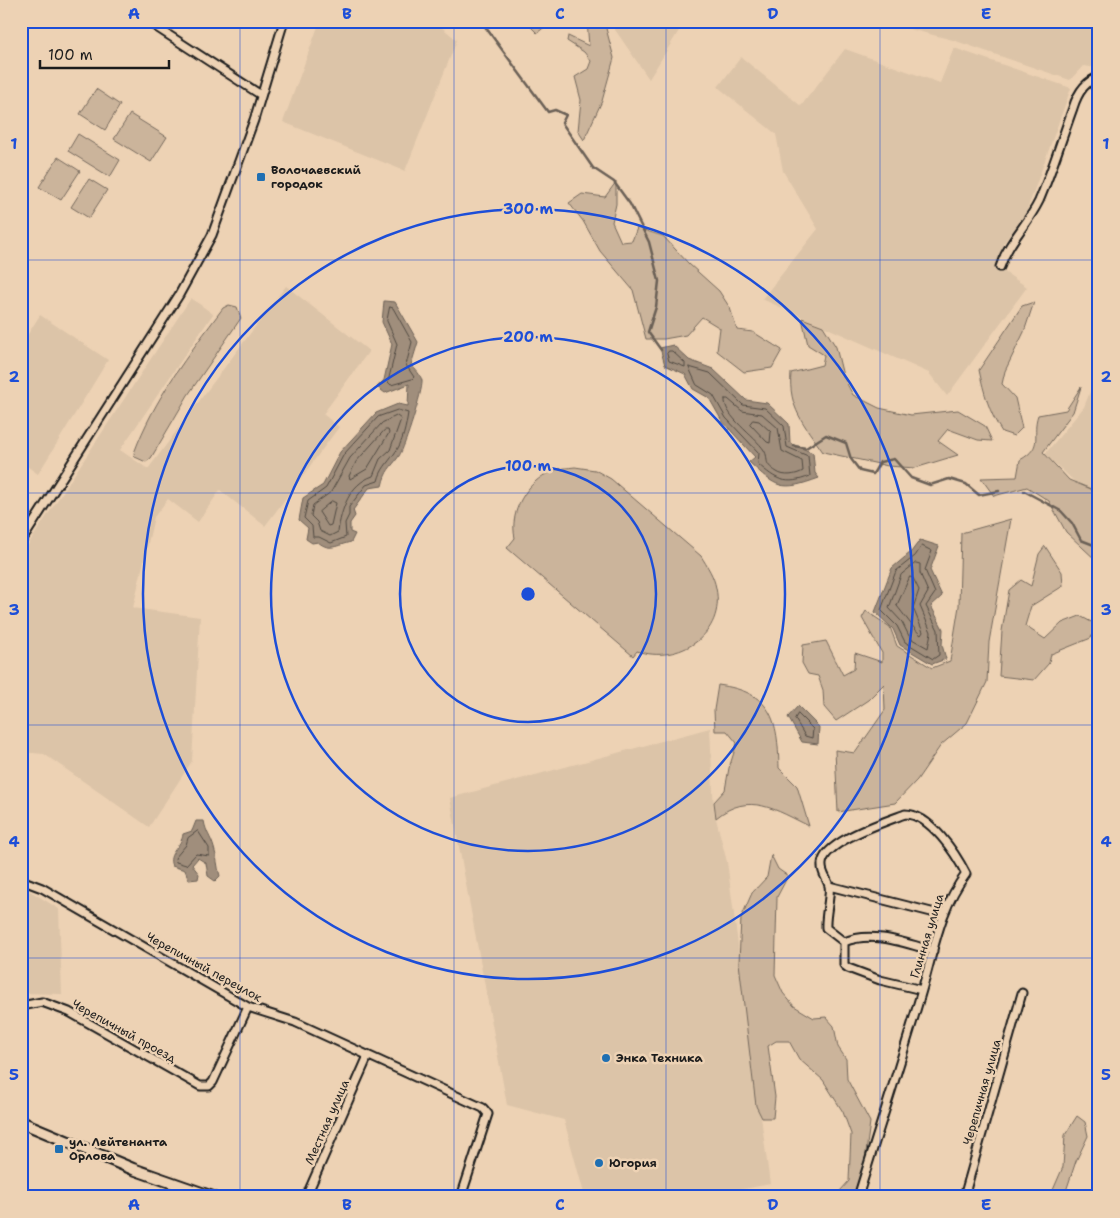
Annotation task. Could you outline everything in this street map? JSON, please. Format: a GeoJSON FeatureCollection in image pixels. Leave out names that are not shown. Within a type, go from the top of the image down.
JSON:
{"type":"FeatureCollection","features":[{"type":"Feature","properties":{"kind":"main road"},"geometry":{"type":"LineString","coordinates":[[21,1122],[133,1169],[213,1197]]}},
{"type":"Feature","properties":{"kind":"street"},"geometry":{"type":"LineString","coordinates":[[147,21],[261,95]]}},
{"type":"Feature","properties":{"kind":"street"},"geometry":{"type":"LineString","coordinates":[[21,542],[197,263],[220,216],[284,21]]}},
{"type":"Feature","properties":{"kind":"street"},"geometry":{"type":"LineString","coordinates":[[1000,267],[1004,254],[1030,217],[1039,200],[1075,101],[1089,82],[1099,77]]}},
{"type":"Feature","properties":{"kind":"street","name":"Глинная улица"},"geometry":{"type":"LineString","coordinates":[[844,942],[826,928],[825,914],[829,886],[823,874],[822,864],[827,853],[836,844],[905,814],[911,814],[939,834],[953,850],[966,874],[953,891],[943,916],[858,1197]]}},
{"type":"Feature","properties":{"kind":"street","name":"Черепичный переулок"},"geometry":{"type":"LineString","coordinates":[[21,880],[27,880],[42,888],[248,1007],[295,1022],[483,1108],[488,1114],[462,1197]]}},
{"type":"Feature","properties":{"kind":"street"},"geometry":{"type":"LineString","coordinates":[[829,886],[943,916]]}},
{"type":"Feature","properties":{"kind":"street"},"geometry":{"type":"LineString","coordinates":[[922,990],[880,980],[848,968],[844,965],[844,942],[853,938],[886,938],[933,951]]}},
{"type":"Feature","properties":{"kind":"street","name":"Черепичная улица"},"geometry":{"type":"LineString","coordinates":[[964,1197],[1022,992]]}},
{"type":"Feature","properties":{"kind":"street","name":"Черепичный проезд"},"geometry":{"type":"LineString","coordinates":[[21,1006],[42,1002],[69,1012],[200,1086],[209,1086],[214,1082],[248,1007]]}},
{"type":"Feature","properties":{"kind":"street","name":"Местная улица"},"geometry":{"type":"LineString","coordinates":[[306,1197],[368,1056]]}},
{"type":"Feature","properties":{"kind":"shaded area"},"geometry":{"type":"Polygon","coordinates":[[[320,21],[434,21],[457,40],[405,171],[283,122],[320,21]]]}},
{"type":"Feature","properties":{"kind":"shaded area"},"geometry":{"type":"Polygon","coordinates":[[[525,21],[552,21],[537,33],[525,21]]]}},
{"type":"Feature","properties":{"kind":"shaded area"},"geometry":{"type":"Polygon","coordinates":[[[587,21],[604,21],[614,58],[602,101],[584,140],[578,131],[581,100],[575,77],[588,69],[591,61],[584,52],[567,41],[568,36],[589,46],[587,21]]]}},
{"type":"Feature","properties":{"kind":"shaded area"},"geometry":{"type":"Polygon","coordinates":[[[609,21],[685,21],[649,79],[609,21]]]}},
{"type":"Feature","properties":{"kind":"shaded area"},"geometry":{"type":"Polygon","coordinates":[[[878,21],[1099,21],[1099,68],[1083,66],[1070,80],[953,40],[878,21]]]}},
{"type":"Feature","properties":{"kind":"shaded area"},"geometry":{"type":"Polygon","coordinates":[[[954,48],[1071,88],[1026,213],[1003,244],[1003,271],[1027,287],[947,396],[929,373],[762,299],[818,229],[783,171],[776,134],[718,87],[741,57],[801,106],[845,49],[940,83],[954,48]]]}},
{"type":"Feature","properties":{"kind":"shaded area"},"geometry":{"type":"Polygon","coordinates":[[[96,89],[120,105],[105,130],[80,114],[96,89]]]}},
{"type":"Feature","properties":{"kind":"shaded area"},"geometry":{"type":"Polygon","coordinates":[[[130,114],[167,137],[151,162],[114,139],[130,114]]]}},
{"type":"Feature","properties":{"kind":"shaded area"},"geometry":{"type":"Polygon","coordinates":[[[78,134],[120,160],[110,177],[68,151],[78,134]]]}},
{"type":"Feature","properties":{"kind":"shaded area"},"geometry":{"type":"Polygon","coordinates":[[[58,157],[80,171],[61,200],[39,187],[58,157]]]}},
{"type":"Feature","properties":{"kind":"shaded area"},"geometry":{"type":"Polygon","coordinates":[[[89,179],[107,190],[89,218],[71,207],[89,179]]]}},
{"type":"Feature","properties":{"kind":"shaded area"},"geometry":{"type":"Polygon","coordinates":[[[616,182],[616,204],[612,222],[621,242],[632,241],[637,228],[663,236],[689,264],[719,291],[730,308],[737,330],[753,332],[782,350],[772,368],[744,372],[717,351],[720,328],[702,317],[686,335],[664,339],[646,339],[633,290],[600,251],[583,221],[569,203],[582,194],[605,197],[616,182]]]}},
{"type":"Feature","properties":{"kind":"shaded area"},"geometry":{"type":"Polygon","coordinates":[[[286,286],[369,351],[323,414],[339,427],[265,526],[220,490],[198,522],[168,499],[154,517],[133,608],[200,617],[192,761],[149,827],[44,754],[21,752],[21,559],[27,546],[191,298],[213,314],[120,450],[148,469],[286,286]]]}},
{"type":"Feature","properties":{"kind":"shaded area"},"geometry":{"type":"Polygon","coordinates":[[[1034,302],[1024,332],[1005,371],[1002,384],[1015,398],[1022,428],[1014,436],[1002,432],[997,425],[979,370],[1022,306],[1034,302]]]}},
{"type":"Feature","properties":{"kind":"shaded area"},"geometry":{"type":"Polygon","coordinates":[[[229,305],[237,307],[241,318],[188,395],[151,458],[146,462],[135,457],[134,453],[151,414],[173,378],[223,308],[229,305]]]}},
{"type":"Feature","properties":{"kind":"shaded area"},"geometry":{"type":"Polygon","coordinates":[[[40,315],[108,360],[38,474],[21,462],[21,345],[40,315]]]}},
{"type":"Feature","properties":{"kind":"shaded area"},"geometry":{"type":"Polygon","coordinates":[[[802,318],[823,326],[836,347],[843,376],[853,395],[879,408],[911,415],[958,410],[985,426],[992,441],[978,440],[948,429],[938,441],[958,455],[915,468],[888,466],[823,452],[799,415],[792,396],[791,373],[822,365],[824,355],[808,345],[802,318]]]}},
{"type":"Feature","properties":{"kind":"shaded area"},"geometry":{"type":"Polygon","coordinates":[[[1099,369],[1099,493],[1075,482],[1045,454],[1084,407],[1099,369]]]}},
{"type":"Feature","properties":{"kind":"shaded area"},"geometry":{"type":"Polygon","coordinates":[[[1081,387],[1073,412],[1043,452],[1069,480],[1091,489],[1099,499],[1098,562],[1066,532],[1049,501],[1027,487],[994,496],[981,478],[1017,477],[1020,460],[1028,455],[1035,445],[1038,415],[1066,410],[1081,387]]]}},
{"type":"Feature","properties":{"kind":"shaded area"},"geometry":{"type":"Polygon","coordinates":[[[575,467],[595,470],[611,479],[701,556],[714,579],[717,604],[714,619],[706,632],[696,642],[668,654],[637,651],[633,656],[507,548],[515,538],[514,528],[517,508],[527,490],[534,482],[552,471],[575,467]]]}},
{"type":"Feature","properties":{"kind":"shaded area"},"geometry":{"type":"Polygon","coordinates":[[[1011,519],[989,642],[987,682],[967,723],[941,745],[917,780],[895,803],[838,812],[835,750],[855,753],[885,710],[884,684],[868,700],[836,721],[824,707],[823,690],[818,676],[808,674],[802,663],[803,645],[826,641],[843,675],[854,669],[855,653],[882,662],[882,653],[862,618],[866,611],[890,627],[897,646],[932,668],[950,661],[959,606],[961,533],[1011,519]]]}},
{"type":"Feature","properties":{"kind":"shaded area"},"geometry":{"type":"Polygon","coordinates":[[[1045,546],[1062,572],[1063,586],[1031,606],[1025,626],[1045,639],[1062,623],[1080,616],[1097,625],[1091,638],[1051,654],[1049,663],[1034,680],[999,676],[1002,631],[1009,590],[1021,580],[1031,586],[1039,554],[1045,546]]]}},
{"type":"Feature","properties":{"kind":"shaded area"},"geometry":{"type":"Polygon","coordinates":[[[718,685],[750,694],[761,701],[768,711],[777,735],[779,768],[797,786],[809,826],[774,809],[751,804],[728,810],[716,818],[714,802],[725,790],[729,768],[737,743],[727,731],[715,731],[714,710],[718,685]]]}},
{"type":"Feature","properties":{"kind":"shaded area"},"geometry":{"type":"Polygon","coordinates":[[[710,728],[714,811],[727,862],[770,1184],[702,1197],[585,1197],[564,1120],[507,1105],[450,798],[710,728]]]}},
{"type":"Feature","properties":{"kind":"shaded area"},"geometry":{"type":"Polygon","coordinates":[[[771,855],[778,869],[788,876],[777,897],[775,975],[783,993],[794,1006],[814,1018],[826,1017],[834,1026],[838,1047],[846,1059],[847,1079],[870,1122],[864,1168],[856,1197],[841,1197],[840,1191],[849,1181],[851,1134],[843,1112],[823,1080],[799,1059],[789,1041],[776,1041],[768,1046],[775,1097],[773,1118],[762,1118],[756,1106],[739,963],[741,918],[752,893],[767,877],[771,855]]]}},
{"type":"Feature","properties":{"kind":"shaded area"},"geometry":{"type":"Polygon","coordinates":[[[21,891],[30,891],[59,909],[62,994],[21,993],[21,891]]]}},
{"type":"Feature","properties":{"kind":"shaded area"},"geometry":{"type":"Polygon","coordinates":[[[1077,1116],[1085,1122],[1088,1136],[1076,1161],[1064,1197],[1050,1197],[1063,1167],[1065,1135],[1077,1116]]]}},
{"type":"Feature","properties":{"kind":"water"},"geometry":{"type":"Polygon","coordinates":[[[384,301],[395,302],[418,342],[411,365],[422,381],[420,395],[402,451],[387,472],[382,486],[369,488],[353,510],[355,516],[350,523],[350,532],[355,534],[351,542],[326,547],[318,542],[312,543],[306,539],[308,528],[299,520],[303,498],[323,485],[340,452],[376,413],[398,404],[408,406],[409,384],[385,393],[377,387],[384,380],[392,344],[382,322],[384,301]]]}},
{"type":"Feature","properties":{"kind":"water"},"geometry":{"type":"Polygon","coordinates":[[[673,345],[689,360],[713,369],[746,400],[767,403],[789,424],[790,443],[813,453],[815,473],[819,478],[788,486],[773,482],[758,471],[749,462],[755,457],[722,421],[709,398],[693,389],[685,374],[665,365],[660,348],[673,345]]]}},
{"type":"Feature","properties":{"kind":"water"},"geometry":{"type":"Polygon","coordinates":[[[920,540],[939,546],[930,570],[942,596],[931,606],[943,629],[942,645],[946,659],[932,664],[900,645],[893,629],[875,612],[892,568],[911,552],[920,540]]]}},
{"type":"Feature","properties":{"kind":"water"},"geometry":{"type":"Polygon","coordinates":[[[798,706],[819,727],[818,744],[802,742],[788,717],[798,706]]]}},
{"type":"Feature","properties":{"kind":"water"},"geometry":{"type":"Polygon","coordinates":[[[196,821],[204,821],[213,844],[220,876],[215,881],[208,876],[206,863],[198,858],[192,865],[199,874],[198,879],[189,880],[185,870],[172,866],[171,857],[180,843],[183,834],[192,831],[196,821]]]}},
{"type":"Feature","properties":{"kind":"waterway"},"geometry":{"type":"LineString","coordinates":[[481,21],[548,112],[555,110],[566,115],[562,123],[593,168],[614,182],[630,204],[649,242],[659,281],[656,307],[648,332],[661,350]]}},
{"type":"Feature","properties":{"kind":"waterway"},"geometry":{"type":"LineString","coordinates":[[794,446],[806,448],[826,435],[846,443],[851,459],[860,471],[873,474],[880,462],[894,459],[911,478],[930,485],[949,479],[966,484],[979,495],[999,491]]}},
{"type":"Feature","properties":{"kind":"waterway"},"geometry":{"type":"LineString","coordinates":[[1024,491],[1061,511],[1072,523],[1081,540],[1099,547]]}},
{"type":"Feature","properties":{"kind":"place","name":"Волочаевский городок"},"geometry":{"type":"Point","coordinates":[261,177]}},
{"type":"Feature","properties":{"kind":"place","name":"Энка Техника"},"geometry":{"type":"Point","coordinates":[606,1058]}},
{"type":"Feature","properties":{"kind":"place","name":"ул. Лейтенанта Орлова"},"geometry":{"type":"Point","coordinates":[59,1149]}},
{"type":"Feature","properties":{"kind":"place","name":"Югория"},"geometry":{"type":"Point","coordinates":[599,1163]}}]}
